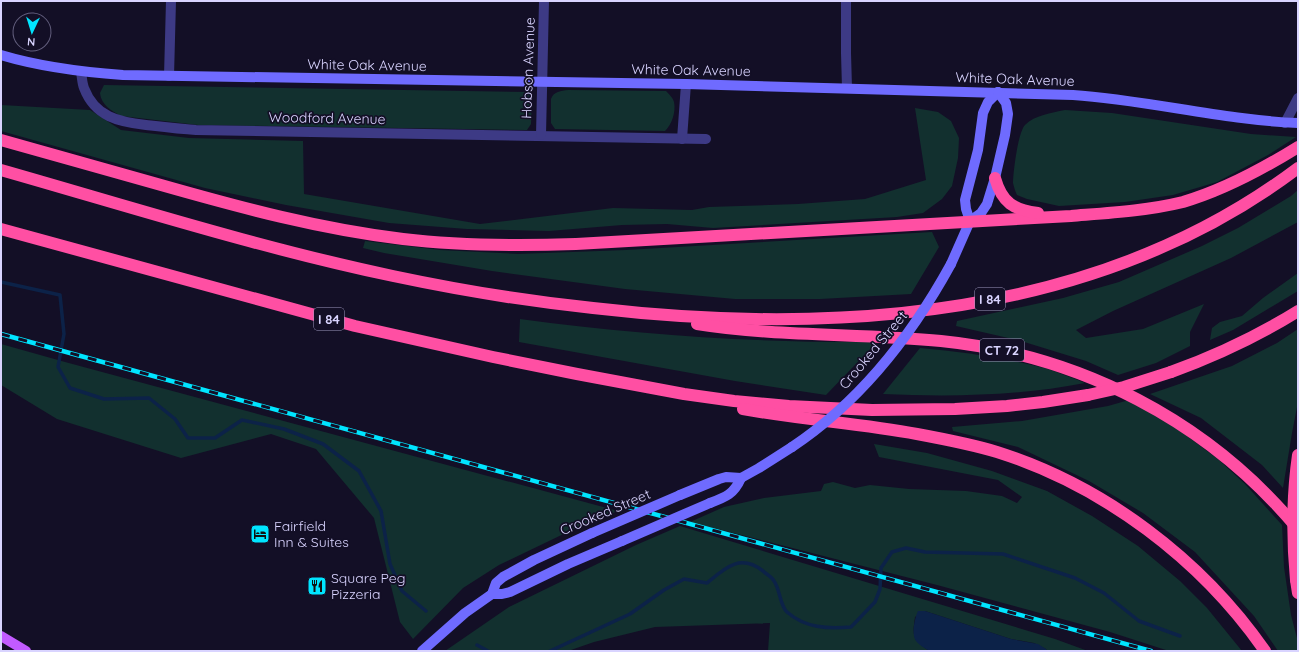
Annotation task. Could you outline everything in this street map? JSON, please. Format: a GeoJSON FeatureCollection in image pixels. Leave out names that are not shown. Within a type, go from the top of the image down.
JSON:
{"type":"FeatureCollection","features":[{"type":"Feature","properties":{"kind":"highway"},"geometry":{"type":"LineString","coordinates":[[1,140],[266,214],[343,231],[426,242],[478,245],[569,244],[1071,216],[1149,208],[1183,202],[1232,184],[1298,147]]}},
{"type":"Feature","properties":{"kind":"highway","name":"I 84"},"geometry":{"type":"LineString","coordinates":[[1,170],[262,244],[391,276],[454,288],[531,300],[653,314],[751,320],[809,320],[860,317],[945,307],[1029,291],[1079,278],[1117,266],[1187,236],[1244,205],[1298,168]]}},
{"type":"Feature","properties":{"kind":"highway"},"geometry":{"type":"LineString","coordinates":[[996,178],[998,188],[1003,197],[1016,208],[1038,213],[1071,216]]}},
{"type":"Feature","properties":{"kind":"highway","name":"I 84"},"geometry":{"type":"LineString","coordinates":[[1,229],[356,326],[493,357],[662,390],[768,404],[815,408],[929,410],[1006,406],[1088,395],[1124,387],[1171,372],[1235,345],[1275,325],[1298,311]]}},
{"type":"Feature","properties":{"kind":"highway","name":"CT 72"},"geometry":{"type":"LineString","coordinates":[[653,314],[690,323],[738,330],[917,339],[958,343],[1016,353],[1067,368],[1129,394],[1166,414],[1199,436],[1248,476],[1278,506],[1298,529]]}},
{"type":"Feature","properties":{"kind":"highway"},"geometry":{"type":"LineString","coordinates":[[662,390],[752,411],[871,426],[938,438],[998,453],[1047,472],[1080,488],[1111,506],[1171,549],[1220,595],[1265,651]]}},
{"type":"Feature","properties":{"kind":"highway"},"geometry":{"type":"LineString","coordinates":[[1298,455],[1293,509],[1293,541],[1298,593]]}},
{"type":"Feature","properties":{"kind":"main road"},"geometry":{"type":"LineString","coordinates":[[1,55],[46,67],[81,72]]}},
{"type":"Feature","properties":{"kind":"main road","name":"White Oak Avenue"},"geometry":{"type":"LineString","coordinates":[[81,72],[123,76],[542,81],[1073,95],[1104,97],[1228,117],[1298,123]]}},
{"type":"Feature","properties":{"kind":"main road"},"geometry":{"type":"LineString","coordinates":[[970,221],[965,200],[978,150],[984,113],[988,102],[998,92]]}},
{"type":"Feature","properties":{"kind":"main road","name":"Crooked Street"},"geometry":{"type":"LineString","coordinates":[[492,594],[510,592],[568,564],[727,496],[733,491],[741,478],[765,465],[792,447],[831,418],[875,374],[916,322],[940,285],[970,221],[985,209],[996,178],[1005,135],[1008,111],[1006,104],[998,92]]}},
{"type":"Feature","properties":{"kind":"main road","name":"Crooked Street"},"geometry":{"type":"LineString","coordinates":[[422,651],[465,613],[492,594],[496,583],[503,577],[534,560],[592,532],[719,479],[726,477],[741,478]]}},
{"type":"Feature","properties":{"kind":"main road"},"geometry":{"type":"LineString","coordinates":[[1,636],[26,651]]}},
{"type":"Feature","properties":{"kind":"street"},"geometry":{"type":"LineString","coordinates":[[169,76],[171,1]]}},
{"type":"Feature","properties":{"kind":"street","name":"Hobson Avenue"},"geometry":{"type":"LineString","coordinates":[[540,135],[544,1]]}},
{"type":"Feature","properties":{"kind":"street"},"geometry":{"type":"LineString","coordinates":[[846,1],[847,88]]}},
{"type":"Feature","properties":{"kind":"street","name":"Woodford Avenue"},"geometry":{"type":"LineString","coordinates":[[81,72],[84,87],[97,108],[116,120],[133,124],[196,130],[706,139]]}},
{"type":"Feature","properties":{"kind":"street"},"geometry":{"type":"LineString","coordinates":[[682,139],[686,84]]}},
{"type":"Feature","properties":{"kind":"street"},"geometry":{"type":"LineString","coordinates":[[1285,123],[1298,98]]}},
{"type":"Feature","properties":{"kind":"green space"},"geometry":{"type":"Polygon","coordinates":[[[104,85],[529,92],[532,97],[531,124],[527,130],[198,125],[121,116],[102,101],[100,93],[104,85]]]}},
{"type":"Feature","properties":{"kind":"green space"},"geometry":{"type":"Polygon","coordinates":[[[560,91],[666,91],[671,96],[673,101],[674,114],[670,125],[665,131],[555,129],[551,123],[552,96],[560,91]]]}},
{"type":"Feature","properties":{"kind":"green space"},"geometry":{"type":"Polygon","coordinates":[[[1,105],[90,110],[121,130],[189,138],[303,141],[304,194],[480,224],[613,208],[692,210],[709,207],[798,204],[865,199],[926,180],[915,108],[938,112],[951,121],[959,138],[958,158],[952,186],[942,199],[923,213],[897,217],[713,228],[667,224],[622,225],[549,231],[467,229],[389,223],[286,205],[205,188],[1,131],[1,105]]]}},
{"type":"Feature","properties":{"kind":"green space"},"geometry":{"type":"Polygon","coordinates":[[[1065,110],[1112,113],[1251,134],[1296,137],[1268,155],[1217,182],[1173,195],[1125,202],[1059,206],[1027,199],[1017,195],[1013,178],[1016,153],[1022,129],[1029,122],[1038,117],[1065,110]]]}},
{"type":"Feature","properties":{"kind":"green space"},"geometry":{"type":"Polygon","coordinates":[[[1298,190],[1298,222],[1231,258],[1113,311],[1076,330],[1086,338],[1143,329],[1204,304],[1190,332],[1190,346],[1156,363],[1118,375],[1086,361],[1021,341],[956,326],[957,321],[1063,298],[1119,282],[1202,246],[1238,228],[1291,196],[1298,190]]]}},
{"type":"Feature","properties":{"kind":"green space"},"geometry":{"type":"Polygon","coordinates":[[[932,232],[939,247],[911,294],[820,299],[735,299],[625,289],[492,271],[384,253],[363,248],[365,241],[440,250],[518,254],[626,250],[932,232]]]}},
{"type":"Feature","properties":{"kind":"green space"},"geometry":{"type":"Polygon","coordinates":[[[1298,273],[1298,291],[1233,330],[1210,340],[1212,328],[1220,322],[1242,316],[1263,298],[1298,273]]]}},
{"type":"Feature","properties":{"kind":"green space"},"geometry":{"type":"Polygon","coordinates":[[[520,319],[653,334],[698,337],[788,341],[877,342],[826,395],[735,381],[519,342],[520,319]]]}},
{"type":"Feature","properties":{"kind":"green space"},"geometry":{"type":"Polygon","coordinates":[[[1298,329],[1298,402],[1283,488],[1262,465],[1201,418],[1150,394],[1232,366],[1277,343],[1298,329]]]}},
{"type":"Feature","properties":{"kind":"green space"},"geometry":{"type":"Polygon","coordinates":[[[1,344],[618,511],[576,528],[499,565],[463,588],[413,639],[400,622],[374,518],[316,449],[271,434],[181,458],[57,419],[1,385],[1,344]]]}},
{"type":"Feature","properties":{"kind":"green space"},"geometry":{"type":"Polygon","coordinates":[[[920,348],[1016,362],[1048,369],[1085,383],[1035,391],[1010,393],[959,395],[883,394],[920,348]]]}},
{"type":"Feature","properties":{"kind":"green space"},"geometry":{"type":"Polygon","coordinates":[[[1129,400],[1179,430],[1219,460],[1245,484],[1282,525],[1284,567],[1291,615],[1298,642],[1298,651],[1278,651],[1254,616],[1195,552],[1143,513],[1089,481],[1018,447],[953,431],[952,427],[1022,421],[1108,406],[1129,400]]]}},
{"type":"Feature","properties":{"kind":"green space"},"geometry":{"type":"Polygon","coordinates":[[[874,444],[927,453],[992,471],[1047,491],[1092,516],[1138,546],[1180,581],[1207,608],[1242,651],[1169,651],[1110,632],[937,585],[690,522],[724,507],[764,498],[821,491],[824,484],[833,482],[855,488],[870,485],[909,489],[966,491],[1002,496],[1017,503],[1022,497],[998,480],[879,457],[874,444]]]}},
{"type":"Feature","properties":{"kind":"green space"},"geometry":{"type":"Polygon","coordinates":[[[680,526],[1055,639],[1088,651],[1047,651],[1034,643],[1011,639],[925,611],[915,617],[914,634],[917,641],[929,651],[768,651],[770,623],[655,627],[594,642],[568,651],[445,651],[509,607],[636,545],[680,526]]]}},
{"type":"Feature","properties":{"kind":"water"},"geometry":{"type":"Polygon","coordinates":[[[918,611],[925,611],[1011,639],[1038,644],[1047,651],[929,651],[916,641],[914,635],[914,626],[918,611]]]}},
{"type":"Feature","properties":{"kind":"waterway"},"geometry":{"type":"LineString","coordinates":[[1,282],[60,295],[64,334],[58,367],[70,388],[104,399],[149,398],[175,419],[188,438],[215,438],[242,420],[284,429],[323,444],[359,471],[381,511],[390,564],[402,591],[426,611]]}},
{"type":"Feature","properties":{"kind":"waterway"},"geometry":{"type":"LineString","coordinates":[[550,651],[630,614],[664,590],[684,579],[707,583],[720,572],[740,563],[747,563],[755,566],[772,578],[778,588],[781,602],[787,612],[794,617],[817,626],[834,628],[851,627],[875,602],[880,589],[881,568],[892,552],[906,548],[925,552],[1003,554],[1075,578],[1104,593],[1139,621],[1180,636]]}},
{"type":"Feature","properties":{"kind":"waterway"},"geometry":{"type":"LineString","coordinates":[[477,645],[488,651]]}},
{"type":"Feature","properties":{"kind":"railway"},"geometry":{"type":"LineString","coordinates":[[1,334],[1151,651]]}},
{"type":"Feature","properties":{"kind":"place","name":"Fairfield Inn & Suites"},"geometry":{"type":"Point","coordinates":[260,534]}},
{"type":"Feature","properties":{"kind":"place","name":"Square Peg Pizzeria"},"geometry":{"type":"Point","coordinates":[317,586]}}]}
